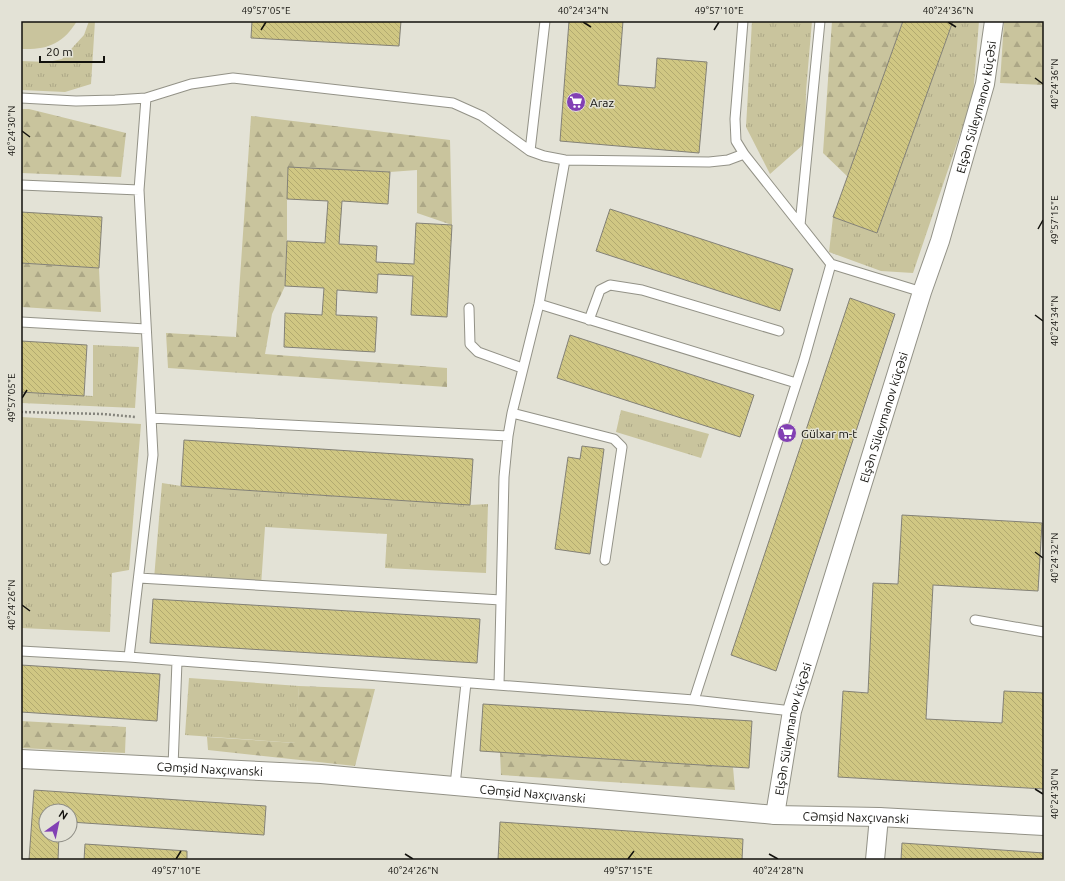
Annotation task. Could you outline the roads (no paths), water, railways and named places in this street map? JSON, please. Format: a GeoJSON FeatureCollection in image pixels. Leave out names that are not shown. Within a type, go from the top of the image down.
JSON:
{"type":"FeatureCollection","features":[{"type":"Feature","properties":{"kind":"street","name":"Elşən Süleymanov küçəsi"},"geometry":{"type":"LineString","coordinates":[[775,815],[792,711],[922,292],[940,241],[985,84],[994,21]]}},
{"type":"Feature","properties":{"kind":"street","name":"Cəmşid Naxçıvanski"},"geometry":{"type":"LineString","coordinates":[[21,759],[321,774],[775,815],[879,817],[1044,826]]}},
{"type":"Feature","properties":{"kind":"street"},"geometry":{"type":"LineString","coordinates":[[876,860],[879,817]]}},
{"type":"Feature","properties":{"kind":"lane"},"geometry":{"type":"LineString","coordinates":[[530,151],[546,21]]}},
{"type":"Feature","properties":{"kind":"lane"},"geometry":{"type":"LineString","coordinates":[[743,21],[735,118],[736,141],[744,154],[831,264],[922,292]]}},
{"type":"Feature","properties":{"kind":"lane"},"geometry":{"type":"LineString","coordinates":[[800,225],[820,21]]}},
{"type":"Feature","properties":{"kind":"lane"},"geometry":{"type":"LineString","coordinates":[[21,98],[76,101],[146,98],[191,84],[233,78],[453,103],[482,116],[530,151],[544,156],[565,160],[709,162],[728,160],[744,154]]}},
{"type":"Feature","properties":{"kind":"lane"},"geometry":{"type":"LineString","coordinates":[[129,657],[153,456],[139,190],[146,98]]}},
{"type":"Feature","properties":{"kind":"lane"},"geometry":{"type":"LineString","coordinates":[[499,685],[504,477],[508,436],[522,368],[539,304],[565,160]]}},
{"type":"Feature","properties":{"kind":"lane"},"geometry":{"type":"LineString","coordinates":[[21,185],[139,190]]}},
{"type":"Feature","properties":{"kind":"lane"},"geometry":{"type":"LineString","coordinates":[[694,700],[796,384],[831,264]]}},
{"type":"Feature","properties":{"kind":"lane"},"geometry":{"type":"LineString","coordinates":[[589,320],[600,290],[610,286],[642,290],[779,331]]}},
{"type":"Feature","properties":{"kind":"lane"},"geometry":{"type":"LineString","coordinates":[[539,304],[796,384]]}},
{"type":"Feature","properties":{"kind":"lane"},"geometry":{"type":"LineString","coordinates":[[469,308],[470,344],[478,352],[522,368]]}},
{"type":"Feature","properties":{"kind":"lane"},"geometry":{"type":"LineString","coordinates":[[21,322],[146,329]]}},
{"type":"Feature","properties":{"kind":"lane"},"geometry":{"type":"LineString","coordinates":[[512,413],[614,439],[622,447],[605,560]]}},
{"type":"Feature","properties":{"kind":"lane"},"geometry":{"type":"LineString","coordinates":[[151,418],[508,436]]}},
{"type":"Feature","properties":{"kind":"lane"},"geometry":{"type":"LineString","coordinates":[[139,578],[501,600]]}},
{"type":"Feature","properties":{"kind":"lane"},"geometry":{"type":"LineString","coordinates":[[975,620],[1044,632]]}},
{"type":"Feature","properties":{"kind":"lane"},"geometry":{"type":"LineString","coordinates":[[21,651],[129,657],[694,700],[792,711]]}},
{"type":"Feature","properties":{"kind":"lane"},"geometry":{"type":"LineString","coordinates":[[173,767],[177,661]]}},
{"type":"Feature","properties":{"kind":"lane"},"geometry":{"type":"LineString","coordinates":[[455,785],[466,683]]}},
{"type":"Feature","properties":{"kind":"place","name":"Araz"},"geometry":{"type":"Point","coordinates":[576,102]}},
{"type":"Feature","properties":{"kind":"place","name":"Gülxar m-t"},"geometry":{"type":"Point","coordinates":[787,433]}}]}
